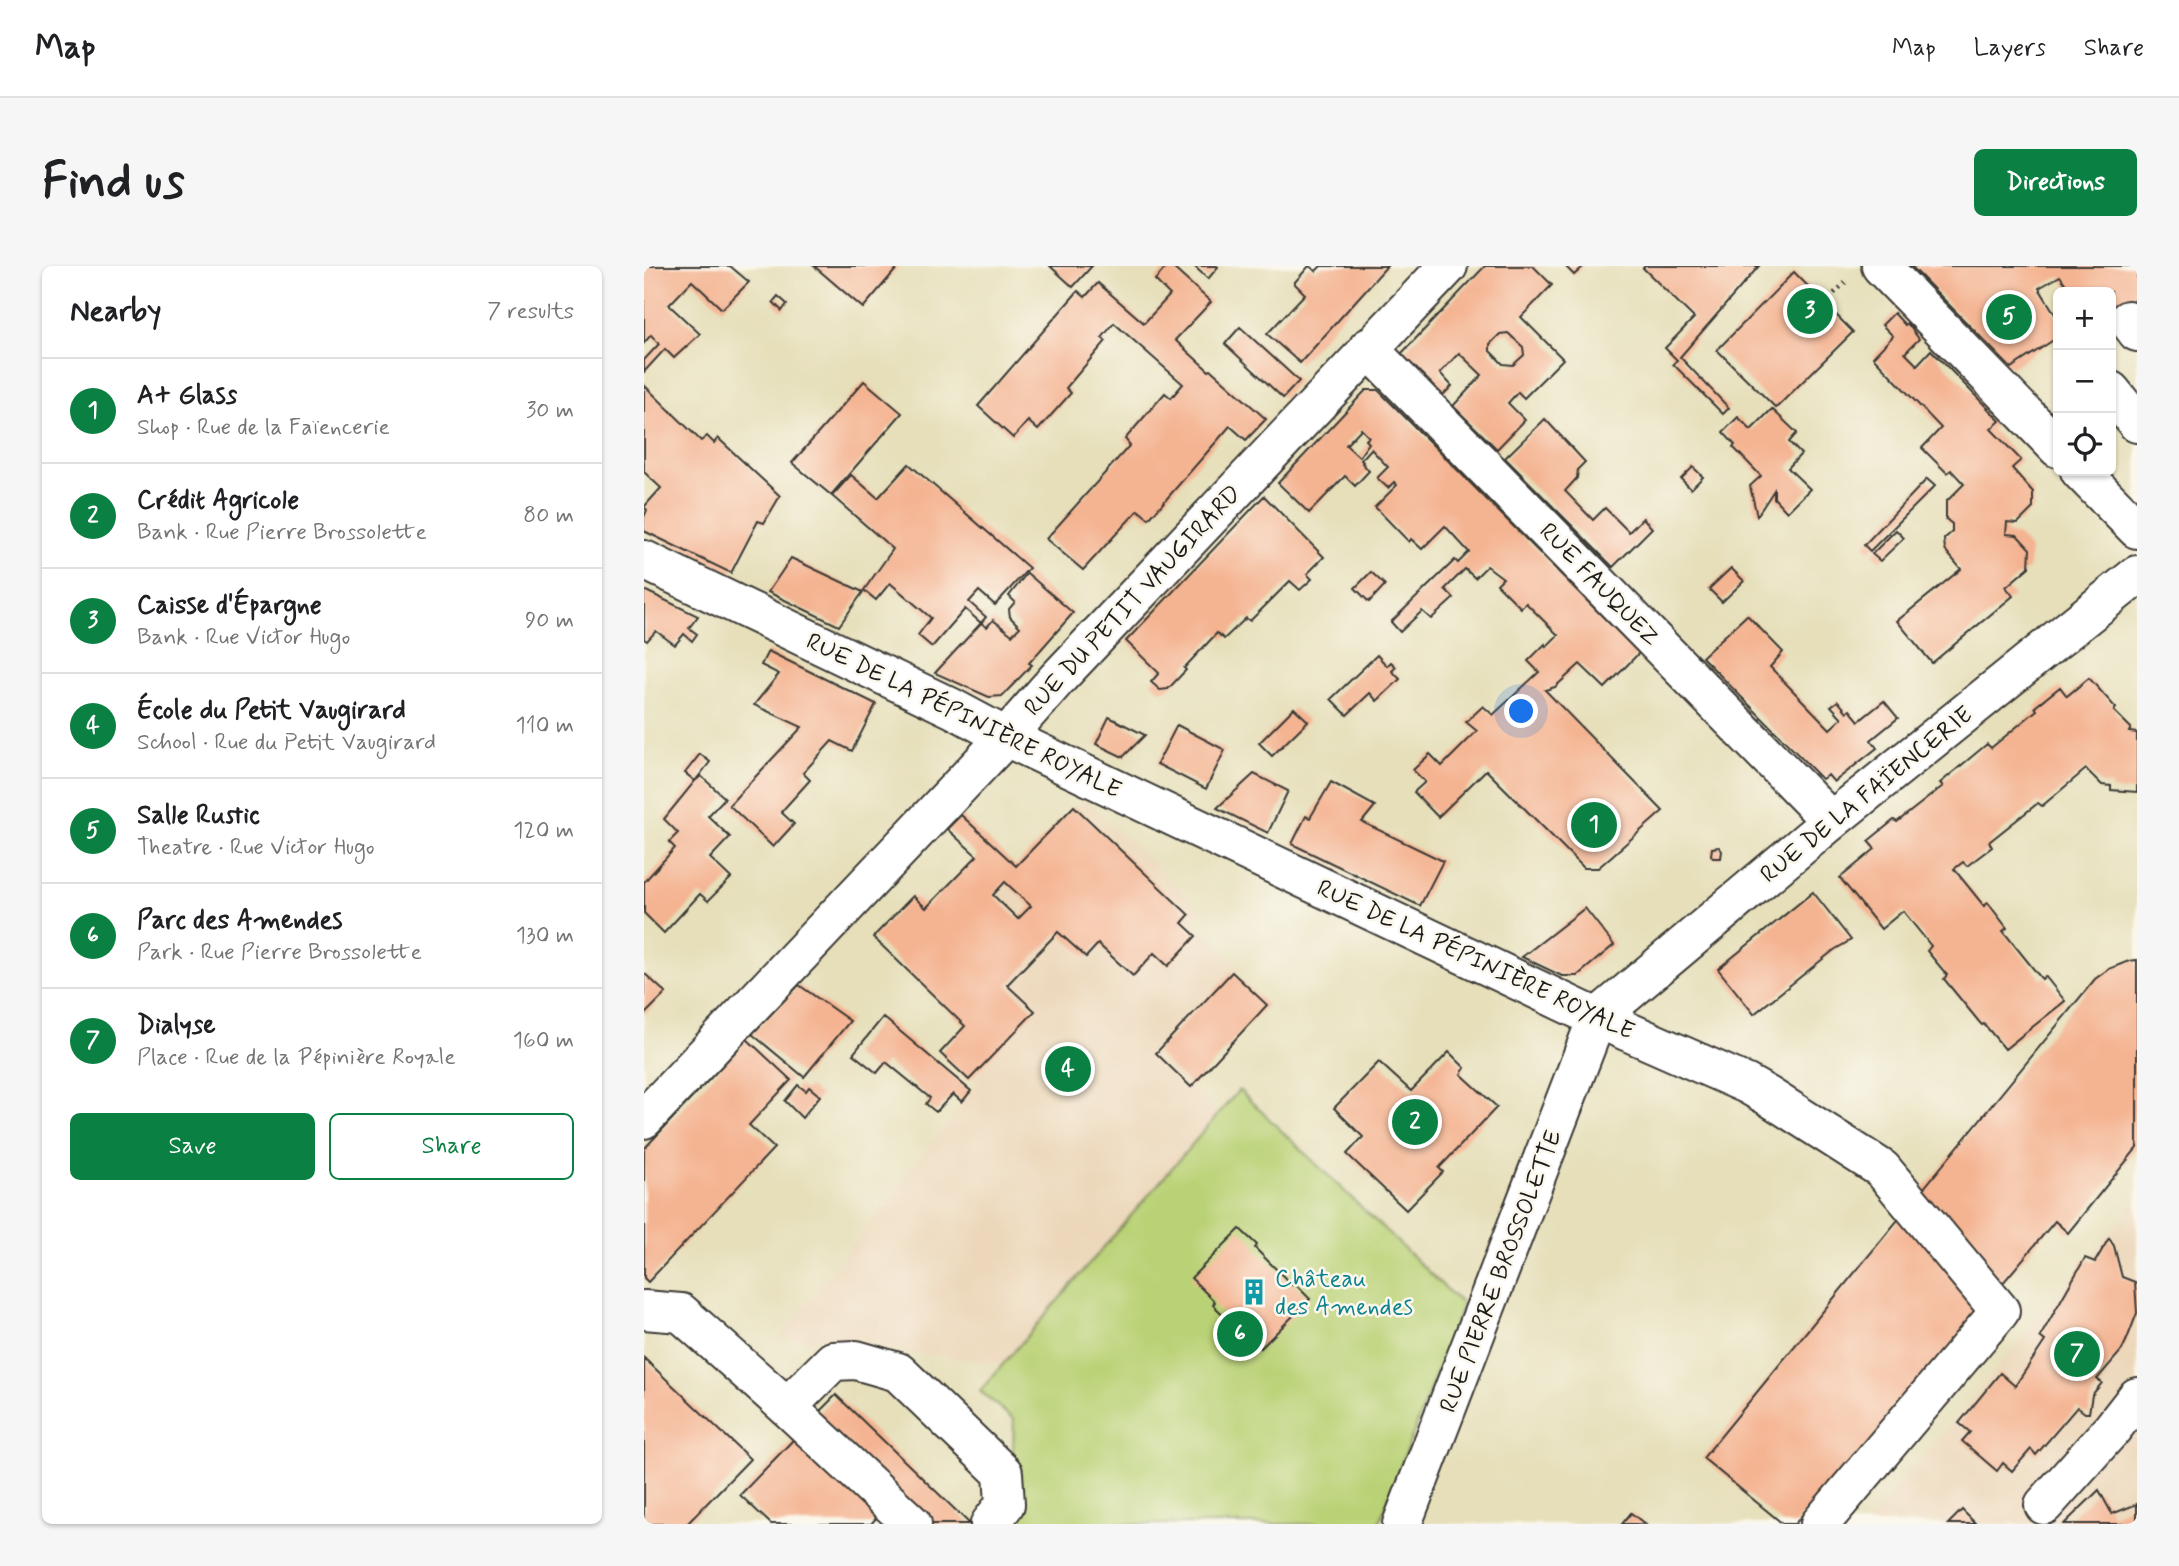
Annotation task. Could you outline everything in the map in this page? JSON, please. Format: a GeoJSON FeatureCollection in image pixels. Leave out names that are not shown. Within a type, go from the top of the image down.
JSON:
{"type":"FeatureCollection","features":[{"type":"Feature","properties":{"kind":"street","name":"RUE DU PETIT VAUGIRARD"},"geometry":{"type":"LineString","coordinates":[[644,1119],[1448,266]]}},
{"type":"Feature","properties":{"kind":"street"},"geometry":{"type":"LineString","coordinates":[[1881,266],[2053,443]]}},
{"type":"Feature","properties":{"kind":"street","name":"RUE FAUQUEZ"},"geometry":{"type":"LineString","coordinates":[[1368,348],[1831,821]]}},
{"type":"Feature","properties":{"kind":"street"},"geometry":{"type":"LineString","coordinates":[[2116,397],[2137,423]]}},
{"type":"Feature","properties":{"kind":"street"},"geometry":{"type":"LineString","coordinates":[[2086,476],[2137,529]]}},
{"type":"Feature","properties":{"kind":"street","name":"RUE DE LA PÉPINIÈRE ROYALE"},"geometry":{"type":"LineString","coordinates":[[644,561],[952,708],[1006,737],[1597,1018],[1768,1096],[1882,1169],[2000,1311],[1820,1524]]}},
{"type":"Feature","properties":{"kind":"street","name":"RUE DE LA FAÏENCERIE"},"geometry":{"type":"LineString","coordinates":[[1597,1018],[1831,821],[2137,575]]}},
{"type":"Feature","properties":{"kind":"street","name":"RUE PIERRE BROSSOLETTE"},"geometry":{"type":"LineString","coordinates":[[1402,1524],[1597,1018]]}},
{"type":"Feature","properties":{"kind":"street"},"geometry":{"type":"LineString","coordinates":[[644,1310],[681,1313],[912,1524]]}},
{"type":"Feature","properties":{"kind":"street"},"geometry":{"type":"LineString","coordinates":[[787,1407],[833,1361],[856,1360],[898,1372],[1003,1473],[1005,1504],[990,1524]]}},
{"type":"Feature","properties":{"kind":"street"},"geometry":{"type":"LineString","coordinates":[[2044,1505],[2137,1397]]}},
{"type":"Feature","properties":{"kind":"path"},"geometry":{"type":"LineString","coordinates":[[1824,303],[1837,290]]}},
{"type":"Feature","properties":{"kind":"shaded area"},"geometry":{"type":"Polygon","coordinates":[[[1085,800],[1202,910],[1193,921],[1241,969],[1157,1055],[1218,1114],[1003,1364],[780,1337],[978,1084],[949,1054],[970,1031],[878,941],[919,895],[936,909],[1008,880],[1085,800]]]}},
{"type":"Feature","properties":{"kind":"shaded area"},"geometry":{"type":"Polygon","coordinates":[[[2137,1201],[2137,1524],[1867,1524],[2129,1210],[2137,1201]]]}},
{"type":"Feature","properties":{"kind":"green space"},"geometry":{"type":"Polygon","coordinates":[[[1239,1090],[1462,1304],[1379,1524],[1011,1524],[1014,1420],[980,1391],[1239,1090]]]}},
{"type":"Feature","properties":{"kind":"building"},"geometry":{"type":"Polygon","coordinates":[[[644,266],[730,266],[749,282],[722,309],[692,281],[669,305],[700,334],[674,358],[665,349],[644,372],[644,360],[659,344],[651,335],[644,343],[644,266]]]}},
{"type":"Feature","properties":{"kind":"building"},"geometry":{"type":"Polygon","coordinates":[[[814,266],[899,266],[863,308],[814,266]]]}},
{"type":"Feature","properties":{"kind":"building"},"geometry":{"type":"Polygon","coordinates":[[[1050,266],[1092,266],[1073,287],[1050,266]]]}},
{"type":"Feature","properties":{"kind":"building"},"geometry":{"type":"Polygon","coordinates":[[[1167,266],[1171,266],[1211,302],[1175,340],[1266,419],[1246,440],[1230,426],[1149,519],[1138,510],[1083,570],[1046,539],[1130,445],[1125,439],[1165,393],[1171,398],[1183,384],[1114,323],[1102,338],[1106,341],[1066,388],[1071,393],[1038,430],[1028,421],[1013,438],[978,406],[1078,291],[1085,297],[1098,283],[1144,323],[1170,295],[1155,280],[1167,266]]]}},
{"type":"Feature","properties":{"kind":"building"},"geometry":{"type":"Polygon","coordinates":[[[1194,266],[1217,266],[1218,267],[1208,279],[1194,266]]]}},
{"type":"Feature","properties":{"kind":"building"},"geometry":{"type":"Polygon","coordinates":[[[1309,266],[1316,271],[1321,266],[1387,266],[1300,363],[1267,334],[1305,294],[1294,283],[1309,266]]]}},
{"type":"Feature","properties":{"kind":"building"},"geometry":{"type":"Polygon","coordinates":[[[1485,266],[1533,266],[1552,285],[1521,317],[1563,359],[1524,398],[1518,392],[1508,403],[1525,420],[1497,449],[1453,406],[1482,375],[1459,353],[1440,373],[1452,386],[1443,395],[1401,354],[1485,266]],[[1508,333],[1500,334],[1490,344],[1490,351],[1503,364],[1513,365],[1524,355],[1523,347],[1508,333]]]}},
{"type":"Feature","properties":{"kind":"building"},"geometry":{"type":"Polygon","coordinates":[[[1565,266],[1584,266],[1574,275],[1565,266]]]}},
{"type":"Feature","properties":{"kind":"building"},"geometry":{"type":"Polygon","coordinates":[[[1759,266],[1680,357],[1729,408],[1723,414],[1673,364],[1677,360],[1665,348],[1694,318],[1643,268],[1759,266]]]}},
{"type":"Feature","properties":{"kind":"building"},"geometry":{"type":"Polygon","coordinates":[[[1911,266],[2137,266],[2137,298],[2116,312],[2116,287],[2068,287],[2060,276],[2039,288],[2053,311],[2053,340],[2011,368],[1911,266]]]}},
{"type":"Feature","properties":{"kind":"building"},"geometry":{"type":"Polygon","coordinates":[[[1794,272],[1853,332],[1776,408],[1717,350],[1794,272]]]}},
{"type":"Feature","properties":{"kind":"building"},"geometry":{"type":"Polygon","coordinates":[[[778,296],[787,304],[782,311],[773,302],[778,296]]]}},
{"type":"Feature","properties":{"kind":"building"},"geometry":{"type":"Polygon","coordinates":[[[1894,313],[1905,325],[1907,323],[1919,339],[1905,353],[1917,365],[1931,350],[2000,421],[1991,429],[2021,460],[2012,468],[2033,492],[2033,508],[2018,523],[2007,522],[2006,534],[2017,535],[2030,549],[2029,567],[2006,587],[2013,596],[1932,663],[1897,621],[1961,569],[1945,550],[1944,539],[1952,532],[1952,524],[1946,519],[1946,502],[1964,484],[1951,470],[1947,473],[1922,448],[1941,428],[1873,357],[1893,336],[1882,325],[1894,313]]]}},
{"type":"Feature","properties":{"kind":"building"},"geometry":{"type":"Polygon","coordinates":[[[1240,327],[1299,381],[1283,398],[1225,344],[1240,327]]]}},
{"type":"Feature","properties":{"kind":"building"},"geometry":{"type":"Polygon","coordinates":[[[864,381],[902,413],[831,495],[792,463],[864,381]]]}},
{"type":"Feature","properties":{"kind":"building"},"geometry":{"type":"Polygon","coordinates":[[[644,385],[701,441],[707,436],[714,443],[718,438],[780,496],[764,523],[758,521],[731,573],[644,531],[647,510],[644,507],[661,488],[644,472],[644,385]]]}},
{"type":"Feature","properties":{"kind":"building"},"geometry":{"type":"Polygon","coordinates":[[[1366,390],[1378,390],[1639,653],[1605,688],[1580,664],[1555,687],[1545,690],[1663,811],[1598,868],[1584,868],[1486,770],[1438,817],[1414,792],[1425,782],[1413,770],[1430,754],[1442,766],[1477,731],[1466,722],[1483,706],[1493,715],[1539,672],[1528,661],[1558,635],[1526,603],[1521,608],[1497,584],[1503,578],[1487,566],[1475,578],[1465,569],[1445,589],[1454,598],[1431,619],[1422,611],[1400,632],[1391,622],[1455,560],[1458,563],[1469,552],[1445,526],[1422,549],[1411,539],[1409,542],[1375,507],[1397,485],[1394,482],[1388,488],[1377,478],[1388,467],[1371,449],[1361,460],[1369,471],[1355,486],[1345,476],[1309,513],[1278,483],[1366,390]],[[1361,429],[1346,445],[1359,457],[1369,443],[1366,440],[1369,437],[1361,429]]]}},
{"type":"Feature","properties":{"kind":"building"},"geometry":{"type":"Polygon","coordinates":[[[1772,409],[1797,433],[1789,442],[1801,454],[1788,468],[1810,489],[1787,512],[1774,498],[1774,490],[1757,516],[1750,486],[1761,476],[1733,447],[1735,445],[1723,432],[1738,417],[1751,430],[1772,409]]]}},
{"type":"Feature","properties":{"kind":"building"},"geometry":{"type":"Polygon","coordinates":[[[1545,419],[1585,462],[1578,469],[1577,478],[1565,491],[1593,520],[1605,508],[1629,532],[1643,518],[1652,528],[1613,567],[1505,458],[1545,419]]]}},
{"type":"Feature","properties":{"kind":"building"},"geometry":{"type":"Polygon","coordinates":[[[909,464],[1029,568],[995,605],[979,591],[969,602],[986,617],[981,623],[965,609],[932,647],[918,635],[931,618],[890,583],[876,600],[864,590],[893,549],[832,496],[851,475],[878,498],[909,464]]]}},
{"type":"Feature","properties":{"kind":"building"},"geometry":{"type":"Polygon","coordinates":[[[1693,467],[1703,477],[1691,489],[1681,479],[1693,467]]]}},
{"type":"Feature","properties":{"kind":"building"},"geometry":{"type":"Polygon","coordinates":[[[1927,479],[1935,486],[1870,551],[1864,545],[1927,479]]]}},
{"type":"Feature","properties":{"kind":"building"},"geometry":{"type":"Polygon","coordinates":[[[1264,496],[1324,557],[1307,574],[1312,579],[1300,590],[1290,581],[1250,621],[1246,618],[1224,639],[1217,633],[1168,689],[1160,690],[1151,682],[1159,673],[1126,641],[1264,496]]]}},
{"type":"Feature","properties":{"kind":"building"},"geometry":{"type":"Polygon","coordinates":[[[1896,530],[1904,538],[1880,561],[1872,554],[1896,530]]]}},
{"type":"Feature","properties":{"kind":"building"},"geometry":{"type":"Polygon","coordinates":[[[791,558],[863,592],[839,626],[768,592],[791,558]]]}},
{"type":"Feature","properties":{"kind":"building"},"geometry":{"type":"Polygon","coordinates":[[[1731,568],[1744,581],[1722,602],[1709,589],[1731,568]]]}},
{"type":"Feature","properties":{"kind":"building"},"geometry":{"type":"Polygon","coordinates":[[[1371,572],[1385,585],[1369,602],[1355,588],[1371,572]]]}},
{"type":"Feature","properties":{"kind":"building"},"geometry":{"type":"Polygon","coordinates":[[[1027,573],[1073,613],[1029,663],[1032,665],[1002,696],[989,697],[935,673],[981,623],[987,627],[993,620],[1012,635],[1020,627],[1010,617],[1009,609],[1015,602],[1009,596],[1027,573]]]}},
{"type":"Feature","properties":{"kind":"building"},"geometry":{"type":"Polygon","coordinates":[[[644,590],[698,616],[689,628],[697,634],[692,641],[684,634],[675,645],[656,631],[647,641],[644,639],[644,590]]]}},
{"type":"Feature","properties":{"kind":"building"},"geometry":{"type":"Polygon","coordinates":[[[1747,615],[1783,652],[1770,667],[1830,729],[1842,718],[1831,706],[1838,701],[1859,721],[1884,701],[1898,718],[1871,740],[1877,748],[1834,782],[1828,775],[1822,779],[1702,657],[1747,615]]]}},
{"type":"Feature","properties":{"kind":"building"},"geometry":{"type":"Polygon","coordinates":[[[768,651],[876,704],[852,751],[832,741],[803,773],[810,780],[781,812],[794,824],[773,847],[729,805],[802,727],[754,705],[779,674],[761,665],[768,651]]]}},
{"type":"Feature","properties":{"kind":"building"},"geometry":{"type":"Polygon","coordinates":[[[1377,655],[1387,666],[1391,662],[1396,667],[1392,671],[1400,679],[1377,701],[1370,693],[1347,715],[1331,699],[1377,655]]]}},
{"type":"Feature","properties":{"kind":"building"},"geometry":{"type":"Polygon","coordinates":[[[2089,678],[2131,728],[2129,732],[2137,733],[2137,792],[2111,790],[2111,786],[2102,785],[2086,769],[2042,806],[2038,803],[1989,842],[1992,847],[1967,866],[1963,862],[1954,869],[1984,906],[1988,903],[2007,928],[2003,931],[2040,977],[2042,979],[2045,976],[2065,1001],[2005,1049],[1944,979],[1947,975],[1927,951],[1931,946],[1903,911],[1881,929],[1840,878],[1875,849],[1868,841],[1943,786],[1940,783],[1987,744],[1991,748],[2060,687],[2067,696],[2089,678]]]}},
{"type":"Feature","properties":{"kind":"building"},"geometry":{"type":"Polygon","coordinates":[[[1294,708],[1308,721],[1272,756],[1259,743],[1294,708]]]}},
{"type":"Feature","properties":{"kind":"building"},"geometry":{"type":"Polygon","coordinates":[[[1109,717],[1145,735],[1123,757],[1096,744],[1109,717]]]}},
{"type":"Feature","properties":{"kind":"building"},"geometry":{"type":"Polygon","coordinates":[[[1177,725],[1225,750],[1206,789],[1157,764],[1177,725]]]}},
{"type":"Feature","properties":{"kind":"building"},"geometry":{"type":"Polygon","coordinates":[[[700,754],[710,762],[695,781],[685,773],[700,754]]]}},
{"type":"Feature","properties":{"kind":"building"},"geometry":{"type":"Polygon","coordinates":[[[1254,774],[1288,791],[1268,833],[1217,808],[1254,774]]]}},
{"type":"Feature","properties":{"kind":"building"},"geometry":{"type":"Polygon","coordinates":[[[701,776],[725,798],[708,816],[730,837],[710,858],[731,878],[708,901],[700,894],[664,933],[644,913],[644,882],[675,848],[669,842],[678,833],[664,819],[701,776]]]}},
{"type":"Feature","properties":{"kind":"building"},"geometry":{"type":"Polygon","coordinates":[[[1331,782],[1375,806],[1362,822],[1443,861],[1420,906],[1292,844],[1306,816],[1310,818],[1331,782]]]}},
{"type":"Feature","properties":{"kind":"building"},"geometry":{"type":"Polygon","coordinates":[[[1074,806],[1189,915],[1182,923],[1196,936],[1168,966],[1154,953],[1133,976],[1098,944],[1086,957],[1058,932],[1007,985],[1035,1011],[969,1080],[940,1053],[965,1026],[873,937],[913,896],[926,908],[977,856],[947,829],[961,815],[1016,866],[1074,806]],[[1005,882],[993,895],[1018,919],[1031,906],[1005,882]]]}},
{"type":"Feature","properties":{"kind":"building"},"geometry":{"type":"Polygon","coordinates":[[[1719,847],[1722,851],[1721,858],[1713,858],[1712,848],[1719,847]]]}},
{"type":"Feature","properties":{"kind":"building"},"geometry":{"type":"Polygon","coordinates":[[[1813,892],[1851,940],[1834,950],[1754,1014],[1718,969],[1813,892]]]}},
{"type":"Feature","properties":{"kind":"building"},"geometry":{"type":"Polygon","coordinates":[[[1585,908],[1614,945],[1577,976],[1562,976],[1522,957],[1585,908]]]}},
{"type":"Feature","properties":{"kind":"building"},"geometry":{"type":"Polygon","coordinates":[[[2137,960],[2137,1148],[2068,1233],[2055,1221],[1913,1390],[1818,1524],[1804,1513],[1795,1524],[1783,1524],[1703,1458],[2095,979],[2109,969],[2137,960]]]}},
{"type":"Feature","properties":{"kind":"building"},"geometry":{"type":"Polygon","coordinates":[[[1232,972],[1267,1005],[1191,1087],[1156,1053],[1232,972]]]}},
{"type":"Feature","properties":{"kind":"building"},"geometry":{"type":"Polygon","coordinates":[[[644,973],[666,993],[644,1015],[644,973]]]}},
{"type":"Feature","properties":{"kind":"building"},"geometry":{"type":"Polygon","coordinates":[[[799,985],[850,1021],[804,1077],[752,1034],[799,985]]]}},
{"type":"Feature","properties":{"kind":"building"},"geometry":{"type":"Polygon","coordinates":[[[883,1017],[971,1091],[962,1102],[953,1094],[936,1112],[926,1104],[930,1098],[886,1062],[877,1073],[853,1054],[883,1017]]]}},
{"type":"Feature","properties":{"kind":"building"},"geometry":{"type":"Polygon","coordinates":[[[747,1039],[791,1080],[749,1125],[774,1148],[648,1282],[644,1278],[644,1149],[747,1039]]]}},
{"type":"Feature","properties":{"kind":"building"},"geometry":{"type":"Polygon","coordinates":[[[1449,1052],[1465,1068],[1461,1074],[1497,1107],[1439,1168],[1443,1172],[1406,1210],[1347,1154],[1363,1137],[1334,1108],[1379,1062],[1411,1091],[1449,1052]]]}},
{"type":"Feature","properties":{"kind":"building"},"geometry":{"type":"Polygon","coordinates":[[[798,1085],[806,1091],[809,1087],[820,1096],[802,1118],[785,1101],[798,1085]]]}},
{"type":"Feature","properties":{"kind":"building","name":"Château des Amendes"},"geometry":{"type":"Polygon","coordinates":[[[1240,1229],[1292,1285],[1294,1283],[1310,1299],[1261,1348],[1213,1305],[1215,1302],[1191,1278],[1240,1229]]]}},
{"type":"Feature","properties":{"kind":"building"},"geometry":{"type":"Polygon","coordinates":[[[2109,1238],[2114,1246],[2122,1277],[2135,1282],[2137,1313],[2122,1350],[2097,1379],[2102,1383],[2092,1395],[2089,1413],[2077,1407],[2036,1455],[2031,1449],[2012,1471],[2003,1463],[1997,1471],[1962,1441],[1970,1432],[1959,1423],[2000,1373],[2015,1386],[2045,1341],[2040,1337],[2085,1258],[2095,1262],[2109,1238]]]}},
{"type":"Feature","properties":{"kind":"building"},"geometry":{"type":"Polygon","coordinates":[[[644,1358],[750,1459],[687,1524],[644,1524],[644,1358]]]}},
{"type":"Feature","properties":{"kind":"building"},"geometry":{"type":"Polygon","coordinates":[[[836,1395],[970,1524],[928,1524],[816,1415],[836,1395]]]}},
{"type":"Feature","properties":{"kind":"building"},"geometry":{"type":"Polygon","coordinates":[[[795,1438],[878,1516],[871,1524],[771,1524],[740,1495],[795,1438]]]}},
{"type":"Feature","properties":{"kind":"building"},"geometry":{"type":"Polygon","coordinates":[[[2099,1490],[2112,1514],[2137,1504],[2137,1524],[2064,1524],[2099,1490]]]}},
{"type":"Feature","properties":{"kind":"building"},"geometry":{"type":"Polygon","coordinates":[[[1962,1510],[1976,1524],[1948,1524],[1962,1510]]]}},
{"type":"Feature","properties":{"kind":"building"},"geometry":{"type":"Polygon","coordinates":[[[1631,1513],[1645,1524],[1622,1524],[1631,1513]]]}},
{"type":"Feature","properties":{"kind":"place","name":"Caisse d'Épargne"},"geometry":{"type":"Point","coordinates":[1810,311]}},
{"type":"Feature","properties":{"kind":"place","name":"Salle Rustic"},"geometry":{"type":"Point","coordinates":[2009,317]}},
{"type":"Feature","properties":{"kind":"place","name":"A+ Glass"},"geometry":{"type":"Point","coordinates":[1594,825]}},
{"type":"Feature","properties":{"kind":"place","name":"École du Petit Vaugirard"},"geometry":{"type":"Point","coordinates":[1068,1069]}},
{"type":"Feature","properties":{"kind":"place","name":"Crédit Agricole"},"geometry":{"type":"Point","coordinates":[1415,1122]}},
{"type":"Feature","properties":{"kind":"place","name":"Château des Amendes"},"geometry":{"type":"Point","coordinates":[1254,1292]}},
{"type":"Feature","properties":{"kind":"place","name":"Parc des Amendes"},"geometry":{"type":"Point","coordinates":[1240,1334]}},
{"type":"Feature","properties":{"kind":"place","name":"Dialyse"},"geometry":{"type":"Point","coordinates":[2077,1354]}}]}
